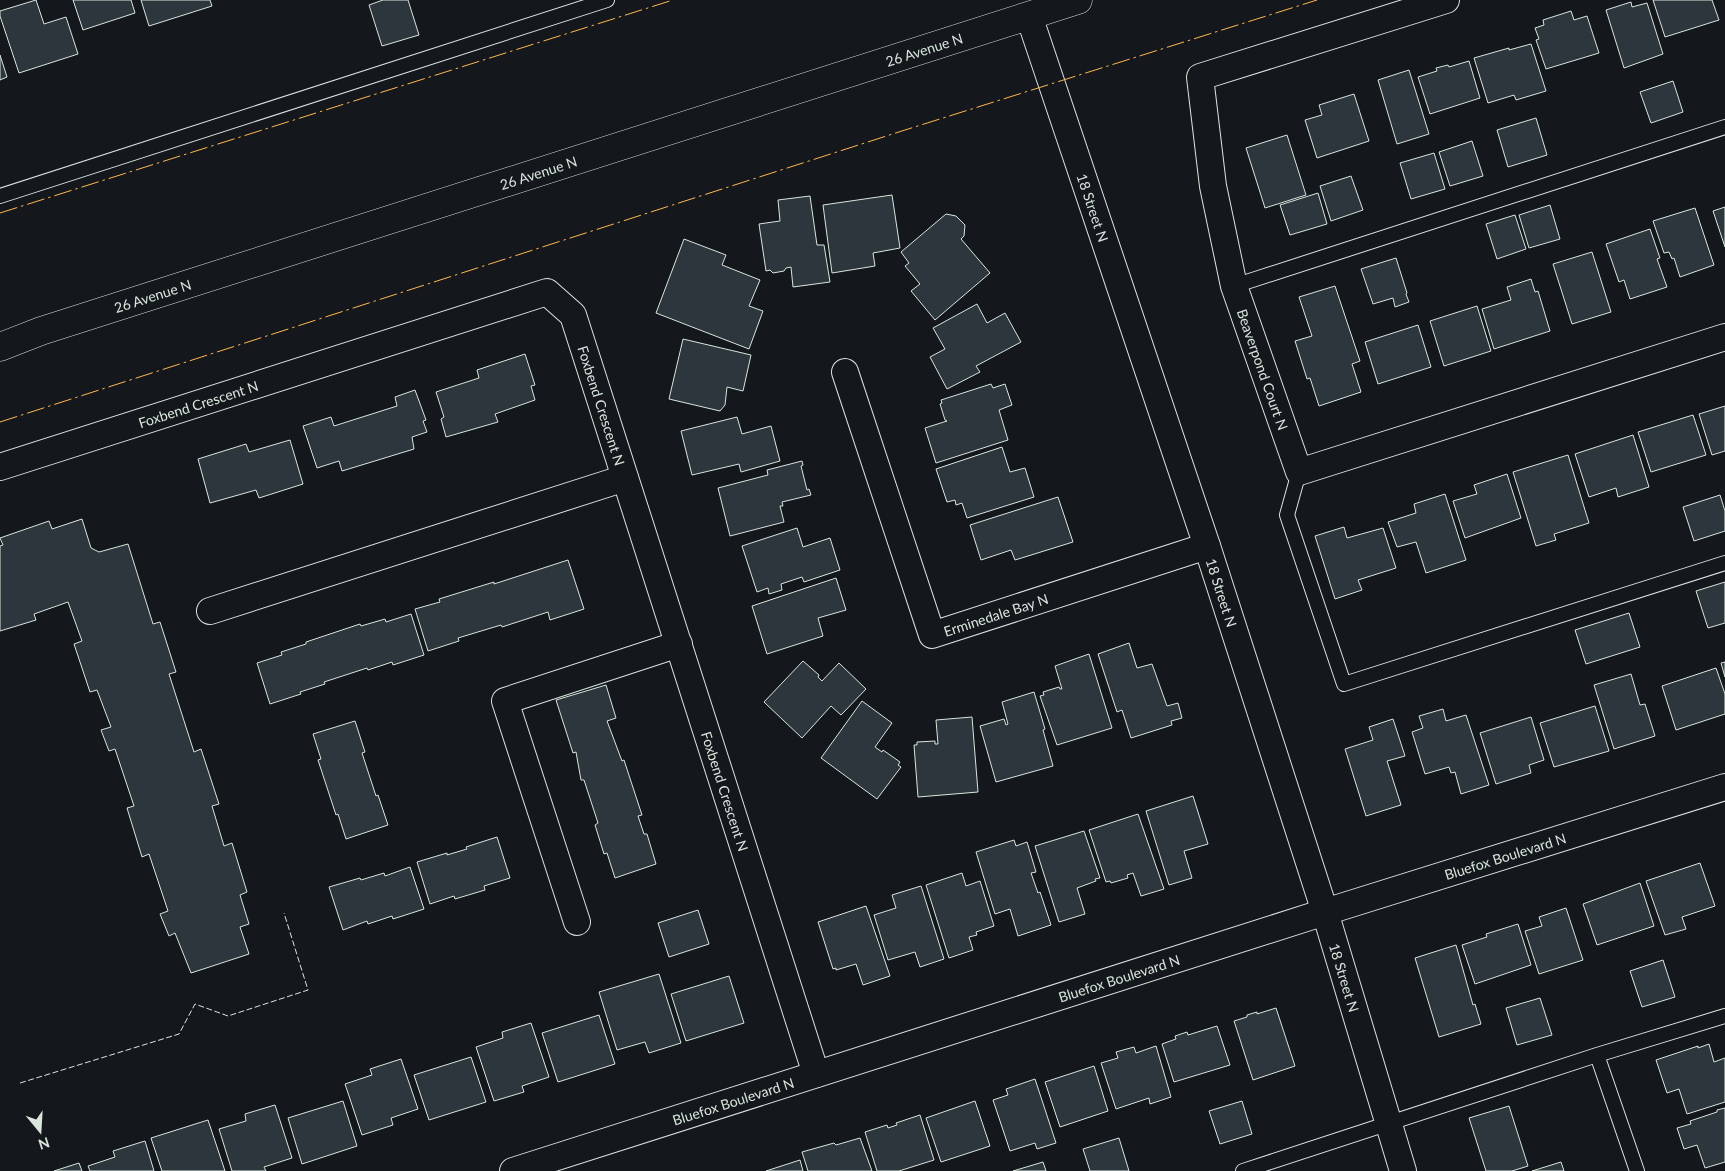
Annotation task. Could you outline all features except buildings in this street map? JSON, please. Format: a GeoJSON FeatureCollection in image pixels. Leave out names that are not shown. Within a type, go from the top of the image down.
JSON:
{"type":"FeatureCollection","features":[{"type":"Feature","properties":{"kind":"main road","name":"26 Avenue N"},"geometry":{"type":"LineString","coordinates":[[0,347],[41,331],[1078,0]]}},
{"type":"Feature","properties":{"kind":"street","name":"Beaverpond Court N"},"geometry":{"type":"LineString","coordinates":[[1299,472],[1234,286],[1213,186],[1200,77],[1446,0]]}},
{"type":"Feature","properties":{"kind":"street","name":"18 Street N"},"geometry":{"type":"LineString","coordinates":[[1029,16],[1208,546],[1325,912],[1403,1171]]}},
{"type":"Feature","properties":{"kind":"street","name":"Foxbend Crescent N"},"geometry":{"type":"LineString","coordinates":[[0,467],[547,292],[573,315],[680,644],[816,1074]]}},
{"type":"Feature","properties":{"kind":"street"},"geometry":{"type":"LineString","coordinates":[[1299,472],[1725,336]]}},
{"type":"Feature","properties":{"kind":"street","name":"Erminedale Bay N"},"geometry":{"type":"LineString","coordinates":[[845,372],[932,635],[1208,546]]}},
{"type":"Feature","properties":{"kind":"street"},"geometry":{"type":"LineString","coordinates":[[210,611],[626,478]]}},
{"type":"Feature","properties":{"kind":"street"},"geometry":{"type":"LineString","coordinates":[[577,922],[505,701],[680,644]]}},
{"type":"Feature","properties":{"kind":"street","name":"Bluefox Boulevard N"},"geometry":{"type":"LineString","coordinates":[[513,1171],[1325,912],[1725,787]]}},
{"type":"Feature","properties":{"kind":"lane"},"geometry":{"type":"LineString","coordinates":[[0,196],[607,0]]}},
{"type":"Feature","properties":{"kind":"lane"},"geometry":{"type":"LineString","coordinates":[[1234,286],[1725,127]]}},
{"type":"Feature","properties":{"kind":"lane"},"geometry":{"type":"LineString","coordinates":[[1299,472],[1287,515],[1344,684],[1725,563]]}},
{"type":"Feature","properties":{"kind":"lane"},"geometry":{"type":"LineString","coordinates":[[1243,1171],[1597,1055],[1725,1016]]}},
{"type":"Feature","properties":{"kind":"lane"},"geometry":{"type":"LineString","coordinates":[[1597,1055],[1637,1171]]}},
{"type":"Feature","properties":{"kind":"fence"},"geometry":{"type":"LineString","coordinates":[[20,1083],[179,1034],[195,1004],[228,1016],[308,990],[284,913]]}},
{"type":"Feature","properties":{"kind":"power"},"geometry":{"type":"LineString","coordinates":[[0,213],[673,0]]}},
{"type":"Feature","properties":{"kind":"power"},"geometry":{"type":"LineString","coordinates":[[0,422],[905,130],[1317,0]]}}]}
